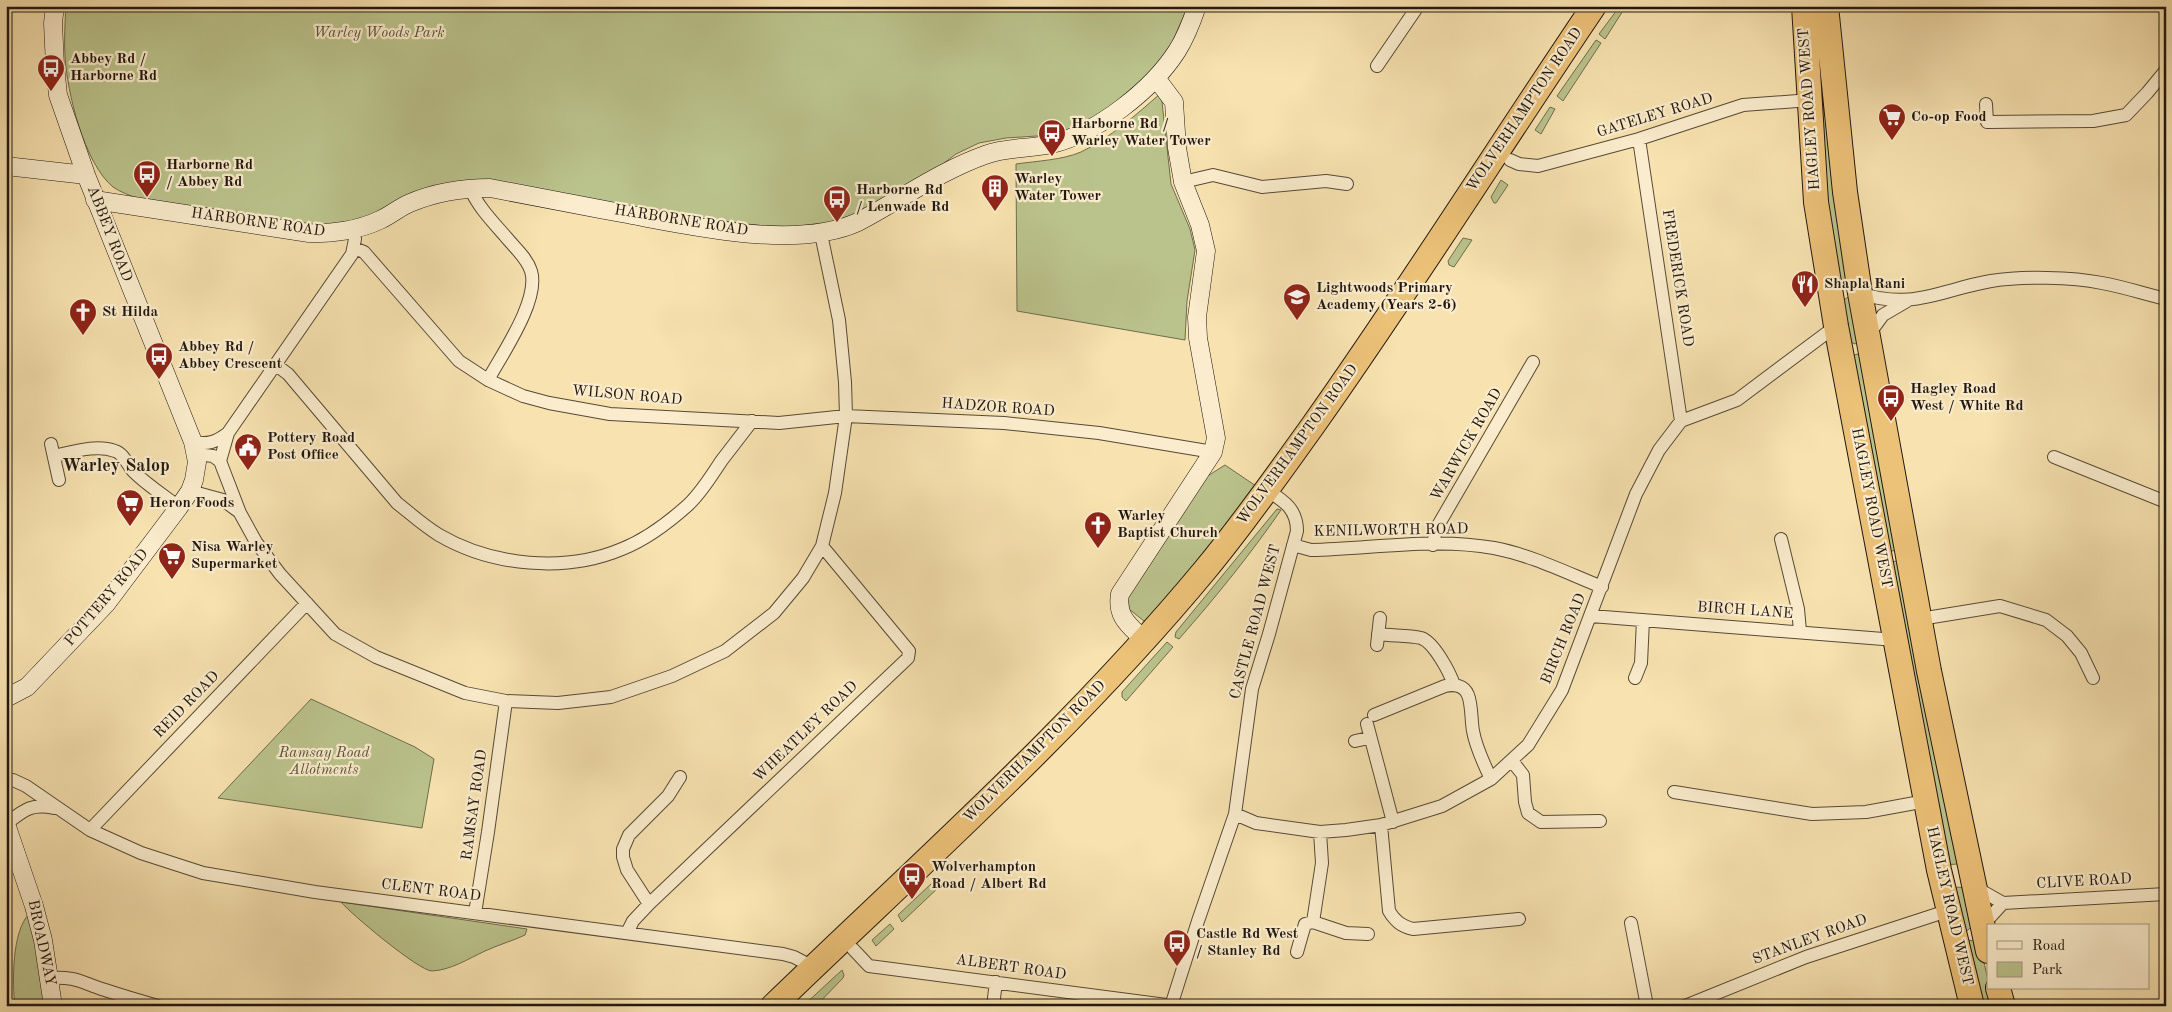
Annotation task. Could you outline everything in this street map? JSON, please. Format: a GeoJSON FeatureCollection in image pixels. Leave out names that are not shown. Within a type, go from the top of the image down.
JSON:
{"type":"FeatureCollection","features":[{"type":"Feature","properties":{"kind":"highway","name":"WOLVERHAMPTON ROAD"},"geometry":{"type":"LineString","coordinates":[[773,1006],[958,831],[1200,595],[1274,494],[1388,345],[1594,6]]}},
{"type":"Feature","properties":{"kind":"highway","name":"WOLVERHAMPTON ROAD"},"geometry":{"type":"LineString","coordinates":[[1503,156],[1610,6]]}},
{"type":"Feature","properties":{"kind":"highway","name":"HAGLEY ROAD WEST"},"geometry":{"type":"LineString","coordinates":[[1804,6],[1816,202],[1836,324],[1926,801],[1948,911],[1972,1006]]}},
{"type":"Feature","properties":{"kind":"highway","name":"HAGLEY ROAD WEST"},"geometry":{"type":"LineString","coordinates":[[1826,6],[1845,192],[1860,293],[1920,620],[1987,947]]}},
{"type":"Feature","properties":{"kind":"highway"},"geometry":{"type":"LineString","coordinates":[[1860,293],[1846,290],[1838,295],[1836,324],[1849,350],[1856,350],[1862,347],[1869,334]]}},
{"type":"Feature","properties":{"kind":"highway"},"geometry":{"type":"LineString","coordinates":[[1880,558],[1908,553]]}},
{"type":"Feature","properties":{"kind":"highway","name":"WOLVERHAMPTON ROAD"},"geometry":{"type":"LineString","coordinates":[[794,1006],[962,847],[1122,682],[1148,644]]}},
{"type":"Feature","properties":{"kind":"highway"},"geometry":{"type":"LineString","coordinates":[[1973,886],[1961,878],[1952,880],[1948,911],[1963,937],[1972,935],[1982,926]]}},
{"type":"Feature","properties":{"kind":"highway"},"geometry":{"type":"LineString","coordinates":[[813,967],[853,949]]}},
{"type":"Feature","properties":{"kind":"highway"},"geometry":{"type":"LineString","coordinates":[[1999,990],[2003,1006]]}},
{"type":"Feature","properties":{"kind":"street","name":"ABBEY ROAD"},"geometry":{"type":"LineString","coordinates":[[55,6],[53,23],[58,95],[95,200],[195,448]]}},
{"type":"Feature","properties":{"kind":"street","name":"HARBORNE ROAD"},"geometry":{"type":"LineString","coordinates":[[95,200],[309,233],[331,234],[380,220],[410,203],[438,193],[470,188],[490,188],[666,221],[732,231],[776,234],[821,234],[841,230],[858,222],[957,166],[986,154],[1023,147],[1050,145],[1078,136],[1127,103],[1156,78],[1177,51],[1197,6]]}},
{"type":"Feature","properties":{"kind":"street"},"geometry":{"type":"LineString","coordinates":[[1377,66],[1418,6]]}},
{"type":"Feature","properties":{"kind":"street"},"geometry":{"type":"LineString","coordinates":[[1986,104],[1987,122],[2106,120],[2126,115],[2166,70]]}},
{"type":"Feature","properties":{"kind":"street"},"geometry":{"type":"LineString","coordinates":[[1148,644],[1120,614],[1118,606],[1120,594],[1213,452],[1216,438],[1198,331],[1206,251],[1200,225],[1183,182],[1177,148],[1174,102],[1156,78]]}},
{"type":"Feature","properties":{"kind":"street","name":"GATELEY ROAD"},"geometry":{"type":"LineString","coordinates":[[1503,156],[1519,164],[1538,166],[1639,139],[1744,105],[1810,100]]}},
{"type":"Feature","properties":{"kind":"street","name":"FREDERICK ROAD"},"geometry":{"type":"LineString","coordinates":[[1639,139],[1681,421]]}},
{"type":"Feature","properties":{"kind":"street"},"geometry":{"type":"LineString","coordinates":[[6,166],[86,175]]}},
{"type":"Feature","properties":{"kind":"street"},"geometry":{"type":"LineString","coordinates":[[1183,182],[1213,175],[1262,187],[1325,187],[1347,184]]}},
{"type":"Feature","properties":{"kind":"street"},"geometry":{"type":"LineString","coordinates":[[470,188],[475,200],[524,258],[532,273],[533,283],[528,308],[488,380]]}},
{"type":"Feature","properties":{"kind":"street"},"geometry":{"type":"LineString","coordinates":[[195,448],[216,442],[228,433],[352,254],[355,237],[353,228]]}},
{"type":"Feature","properties":{"kind":"street"},"geometry":{"type":"LineString","coordinates":[[195,448],[213,456],[222,467],[240,513],[256,542],[280,574],[335,634],[376,657],[465,693],[506,701],[558,703],[611,697],[672,676],[725,651],[774,613],[803,578],[822,546],[835,494],[846,416],[839,320],[821,234]]}},
{"type":"Feature","properties":{"kind":"street","name":"WILSON ROAD"},"geometry":{"type":"LineString","coordinates":[[354,248],[364,252],[459,362],[488,380],[522,396],[610,414],[779,423]]}},
{"type":"Feature","properties":{"kind":"street"},"geometry":{"type":"LineString","coordinates":[[1860,293],[1884,300],[1907,301],[1992,281],[2046,279],[2102,283],[2166,299]]}},
{"type":"Feature","properties":{"kind":"street"},"geometry":{"type":"LineString","coordinates":[[1869,334],[1882,315],[1907,301]]}},
{"type":"Feature","properties":{"kind":"street"},"geometry":{"type":"LineString","coordinates":[[1681,421],[1737,400],[1836,324]]}},
{"type":"Feature","properties":{"kind":"street","name":"WARWICK ROAD"},"geometry":{"type":"LineString","coordinates":[[1433,545],[1436,529],[1533,362]]}},
{"type":"Feature","properties":{"kind":"street"},"geometry":{"type":"LineString","coordinates":[[276,365],[288,374],[397,503],[418,521],[440,535],[477,552],[504,559],[532,563],[562,562],[589,558],[621,550],[647,537],[690,504],[711,479],[722,461],[752,422]]}},
{"type":"Feature","properties":{"kind":"street","name":"HADZOR ROAD"},"geometry":{"type":"LineString","coordinates":[[779,423],[846,416],[1004,423],[1099,433],[1213,452]]}},
{"type":"Feature","properties":{"kind":"street","name":"BIRCH ROAD"},"geometry":{"type":"LineString","coordinates":[[1235,814],[1256,823],[1320,832],[1387,824],[1442,806],[1491,779],[1512,761],[1528,745],[1562,690],[1636,494],[1659,450],[1681,421]]}},
{"type":"Feature","properties":{"kind":"street"},"geometry":{"type":"LineString","coordinates":[[211,496],[220,488],[228,433]]}},
{"type":"Feature","properties":{"kind":"street"},"geometry":{"type":"LineString","coordinates":[[59,480],[52,450],[96,448],[113,450],[119,452],[132,470],[150,487],[179,507]]}},
{"type":"Feature","properties":{"kind":"street","name":"POTTERY ROAD"},"geometry":{"type":"LineString","coordinates":[[6,698],[27,687],[106,604],[190,491],[196,472],[195,448]]}},
{"type":"Feature","properties":{"kind":"street"},"geometry":{"type":"LineString","coordinates":[[2054,457],[2166,502]]}},
{"type":"Feature","properties":{"kind":"street"},"geometry":{"type":"LineString","coordinates":[[190,491],[224,500],[240,513]]}},
{"type":"Feature","properties":{"kind":"street","name":"CASTLE ROAD WEST"},"geometry":{"type":"LineString","coordinates":[[1172,1005],[1198,921],[1235,814],[1252,689],[1293,545],[1297,520],[1293,509],[1274,494]]}},
{"type":"Feature","properties":{"kind":"street"},"geometry":{"type":"LineString","coordinates":[[1781,539],[1798,609],[1800,632]]}},
{"type":"Feature","properties":{"kind":"street","name":"KENILWORTH ROAD"},"geometry":{"type":"LineString","coordinates":[[1293,545],[1311,550],[1464,544],[1520,554],[1602,587]]}},
{"type":"Feature","properties":{"kind":"street","name":"WHEATLEY ROAD"},"geometry":{"type":"LineString","coordinates":[[628,933],[633,921],[648,904],[908,658],[909,650],[822,546]]}},
{"type":"Feature","properties":{"kind":"street","name":"REID ROAD"},"geometry":{"type":"LineString","coordinates":[[90,830],[307,603]]}},
{"type":"Feature","properties":{"kind":"street"},"geometry":{"type":"LineString","coordinates":[[1920,620],[2000,606],[2046,620],[2067,636],[2081,653],[2093,678]]}},
{"type":"Feature","properties":{"kind":"street","name":"BIRCH LANE"},"geometry":{"type":"LineString","coordinates":[[1591,616],[1896,640]]}},
{"type":"Feature","properties":{"kind":"street"},"geometry":{"type":"LineString","coordinates":[[1380,618],[1378,640],[1422,638],[1428,642],[1449,671],[1454,685]]}},
{"type":"Feature","properties":{"kind":"street"},"geometry":{"type":"LineString","coordinates":[[1635,678],[1641,663],[1643,620]]}},
{"type":"Feature","properties":{"kind":"street"},"geometry":{"type":"LineString","coordinates":[[1491,779],[1478,750],[1473,732],[1468,695],[1462,687],[1454,685],[1445,686],[1370,720],[1369,738],[1387,824],[1389,911],[1395,920],[1402,926],[1413,929],[1519,919]]}},
{"type":"Feature","properties":{"kind":"street","name":"RAMSAY ROAD"},"geometry":{"type":"LineString","coordinates":[[475,913],[506,701]]}},
{"type":"Feature","properties":{"kind":"street"},"geometry":{"type":"LineString","coordinates":[[1355,741],[1369,738]]}},
{"type":"Feature","properties":{"kind":"street"},"geometry":{"type":"LineString","coordinates":[[1512,761],[1523,775],[1525,802],[1528,813],[1540,822],[1600,821]]}},
{"type":"Feature","properties":{"kind":"street"},"geometry":{"type":"LineString","coordinates":[[648,904],[628,870],[623,857],[623,849],[629,835],[668,796],[680,777]]}},
{"type":"Feature","properties":{"kind":"street","name":"CLENT ROAD"},"geometry":{"type":"LineString","coordinates":[[6,780],[13,780],[26,786],[56,809],[90,830],[141,853],[203,873],[315,892],[783,954],[794,957],[813,967]]}},
{"type":"Feature","properties":{"kind":"street"},"geometry":{"type":"LineString","coordinates":[[1674,792],[1812,814],[1866,812],[1926,801]]}},
{"type":"Feature","properties":{"kind":"street","name":"CLENT ROAD"},"geometry":{"type":"LineString","coordinates":[[6,824],[31,807],[40,805],[56,809]]}},
{"type":"Feature","properties":{"kind":"street","name":"BROADWAY"},"geometry":{"type":"LineString","coordinates":[[6,824],[34,906],[43,940],[53,1006]]}},
{"type":"Feature","properties":{"kind":"street"},"geometry":{"type":"LineString","coordinates":[[1313,922],[1322,863],[1320,832]]}},
{"type":"Feature","properties":{"kind":"street"},"geometry":{"type":"LineString","coordinates":[[1973,886],[2003,903],[1982,926]]}},
{"type":"Feature","properties":{"kind":"street","name":"CLIVE ROAD"},"geometry":{"type":"LineString","coordinates":[[2003,903],[2166,894]]}},
{"type":"Feature","properties":{"kind":"street","name":"STANLEY ROAD"},"geometry":{"type":"LineString","coordinates":[[1685,1006],[1806,957],[1948,911]]}},
{"type":"Feature","properties":{"kind":"street"},"geometry":{"type":"LineString","coordinates":[[1297,952],[1305,924],[1313,922],[1346,933],[1368,934]]}},
{"type":"Feature","properties":{"kind":"street"},"geometry":{"type":"LineString","coordinates":[[1632,923],[1647,1006]]}},
{"type":"Feature","properties":{"kind":"street","name":"ALBERT ROAD"},"geometry":{"type":"LineString","coordinates":[[853,949],[869,966],[1172,1005]]}},
{"type":"Feature","properties":{"kind":"street"},"geometry":{"type":"LineString","coordinates":[[49,978],[65,977],[78,979],[103,990],[158,1006]]}},
{"type":"Feature","properties":{"kind":"street"},"geometry":{"type":"LineString","coordinates":[[993,1006],[996,982]]}},
{"type":"Feature","properties":{"kind":"green space","name":"Warley Woods Park"},"geometry":{"type":"Polygon","coordinates":[[[66,6],[1188,6],[1171,45],[1162,60],[1133,92],[1091,121],[1052,135],[1006,138],[979,143],[956,154],[931,173],[854,218],[807,227],[765,226],[693,218],[499,183],[367,219],[325,228],[137,198],[113,187],[103,176],[94,161],[73,107],[66,71],[66,6]]]}},
{"type":"Feature","properties":{"kind":"green space"},"geometry":{"type":"Polygon","coordinates":[[[1620,6],[1626,6],[1605,39],[1599,34],[1620,6]]]}},
{"type":"Feature","properties":{"kind":"green space"},"geometry":{"type":"Polygon","coordinates":[[[1816,6],[1852,281],[1842,285],[1839,280],[1825,182],[1816,6]]]}},
{"type":"Feature","properties":{"kind":"green space"},"geometry":{"type":"Polygon","coordinates":[[[1596,40],[1601,43],[1563,101],[1557,96],[1596,40]]]}},
{"type":"Feature","properties":{"kind":"green space"},"geometry":{"type":"Polygon","coordinates":[[[1161,93],[1171,184],[1190,229],[1195,250],[1187,301],[1185,340],[1017,311],[1016,164],[1058,159],[1081,152],[1113,133],[1161,93]]]}},
{"type":"Feature","properties":{"kind":"green space"},"geometry":{"type":"Polygon","coordinates":[[[1550,107],[1555,109],[1541,134],[1535,130],[1550,107]]]}},
{"type":"Feature","properties":{"kind":"green space"},"geometry":{"type":"Polygon","coordinates":[[[1501,180],[1508,185],[1496,203],[1494,203],[1491,197],[1501,180]]]}},
{"type":"Feature","properties":{"kind":"green space"},"geometry":{"type":"Polygon","coordinates":[[[1463,238],[1472,240],[1454,267],[1449,265],[1448,261],[1463,238]]]}},
{"type":"Feature","properties":{"kind":"green space"},"geometry":{"type":"Polygon","coordinates":[[[1850,296],[1862,339],[1855,344],[1848,341],[1842,301],[1850,296]]]}},
{"type":"Feature","properties":{"kind":"green space"},"geometry":{"type":"Polygon","coordinates":[[[1862,353],[1902,549],[1887,552],[1850,356],[1862,353]]]}},
{"type":"Feature","properties":{"kind":"green space"},"geometry":{"type":"Polygon","coordinates":[[[1225,465],[1259,488],[1153,617],[1144,621],[1129,609],[1128,591],[1206,477],[1225,465]]]}},
{"type":"Feature","properties":{"kind":"green space"},"geometry":{"type":"Polygon","coordinates":[[[1277,509],[1281,510],[1232,576],[1179,639],[1175,637],[1176,632],[1277,509]]]}},
{"type":"Feature","properties":{"kind":"green space"},"geometry":{"type":"Polygon","coordinates":[[[1903,562],[1960,861],[1957,864],[1944,865],[1889,563],[1903,562]]]}},
{"type":"Feature","properties":{"kind":"green space"},"geometry":{"type":"Polygon","coordinates":[[[1167,642],[1173,647],[1126,701],[1122,697],[1122,692],[1167,642]]]}},
{"type":"Feature","properties":{"kind":"green space","name":"Ramsay Road Allotments"},"geometry":{"type":"Polygon","coordinates":[[[311,699],[415,747],[434,759],[422,828],[218,798],[311,699]]]}},
{"type":"Feature","properties":{"kind":"green space"},"geometry":{"type":"Polygon","coordinates":[[[932,883],[939,887],[902,922],[898,915],[932,883]]]}},
{"type":"Feature","properties":{"kind":"green space"},"geometry":{"type":"Polygon","coordinates":[[[1957,887],[1965,888],[1972,926],[1962,932],[1951,893],[1957,887]]]}},
{"type":"Feature","properties":{"kind":"green space"},"geometry":{"type":"Polygon","coordinates":[[[341,902],[527,929],[525,935],[453,966],[432,971],[425,969],[400,952],[341,902]]]}},
{"type":"Feature","properties":{"kind":"green space"},"geometry":{"type":"Polygon","coordinates":[[[29,914],[42,975],[46,1006],[15,1006],[14,958],[19,932],[29,914]]]}},
{"type":"Feature","properties":{"kind":"green space"},"geometry":{"type":"Polygon","coordinates":[[[890,924],[894,929],[876,946],[872,940],[890,924]]]}},
{"type":"Feature","properties":{"kind":"green space"},"geometry":{"type":"Polygon","coordinates":[[[1966,940],[1977,941],[1987,978],[1987,990],[1990,990],[1996,1006],[1978,1006],[1966,940]]]}},
{"type":"Feature","properties":{"kind":"green space"},"geometry":{"type":"Polygon","coordinates":[[[842,970],[843,978],[816,1006],[803,1006],[842,970]]]}},
{"type":"Feature","properties":{"kind":"place","name":"Abbey Rd / Harborne Rd"},"geometry":{"type":"Point","coordinates":[51,92]}},
{"type":"Feature","properties":{"kind":"place","name":"Co-op Food"},"geometry":{"type":"Point","coordinates":[1892,141]}},
{"type":"Feature","properties":{"kind":"place","name":"Harborne Rd / Warley Water Tower"},"geometry":{"type":"Point","coordinates":[1052,157]}},
{"type":"Feature","properties":{"kind":"place","name":"Harborne Rd / Abbey Rd"},"geometry":{"type":"Point","coordinates":[147,198]}},
{"type":"Feature","properties":{"kind":"place","name":"Warley Water Tower"},"geometry":{"type":"Point","coordinates":[995,212]}},
{"type":"Feature","properties":{"kind":"place","name":"Harborne Rd / Lenwade Rd"},"geometry":{"type":"Point","coordinates":[837,223]}},
{"type":"Feature","properties":{"kind":"place","name":"Shapla Rani"},"geometry":{"type":"Point","coordinates":[1805,308]}},
{"type":"Feature","properties":{"kind":"place","name":"Lightwoods Primary Academy (Years 2-6)"},"geometry":{"type":"Point","coordinates":[1297,321]}},
{"type":"Feature","properties":{"kind":"place","name":"St Hilda"},"geometry":{"type":"Point","coordinates":[83,336]}},
{"type":"Feature","properties":{"kind":"place","name":"Abbey Rd / Abbey Crescent"},"geometry":{"type":"Point","coordinates":[159,380]}},
{"type":"Feature","properties":{"kind":"place","name":"Hagley Road West / White Rd"},"geometry":{"type":"Point","coordinates":[1891,422]}},
{"type":"Feature","properties":{"kind":"place","name":"Pottery Road Post Office"},"geometry":{"type":"Point","coordinates":[248,471]}},
{"type":"Feature","properties":{"kind":"place","name":"Heron Foods"},"geometry":{"type":"Point","coordinates":[130,527]}},
{"type":"Feature","properties":{"kind":"place","name":"Warley Baptist Church"},"geometry":{"type":"Point","coordinates":[1098,549]}},
{"type":"Feature","properties":{"kind":"place","name":"Nisa Warley Supermarket"},"geometry":{"type":"Point","coordinates":[172,580]}},
{"type":"Feature","properties":{"kind":"place","name":"Wolverhampton Road / Albert Rd"},"geometry":{"type":"Point","coordinates":[912,900]}},
{"type":"Feature","properties":{"kind":"place","name":"Castle Rd West / Stanley Rd"},"geometry":{"type":"Point","coordinates":[1177,967]}},
{"type":"Feature","properties":{"kind":"district","name":"Warley Salop"},"geometry":{"type":"Point","coordinates":[116,466]}}]}
